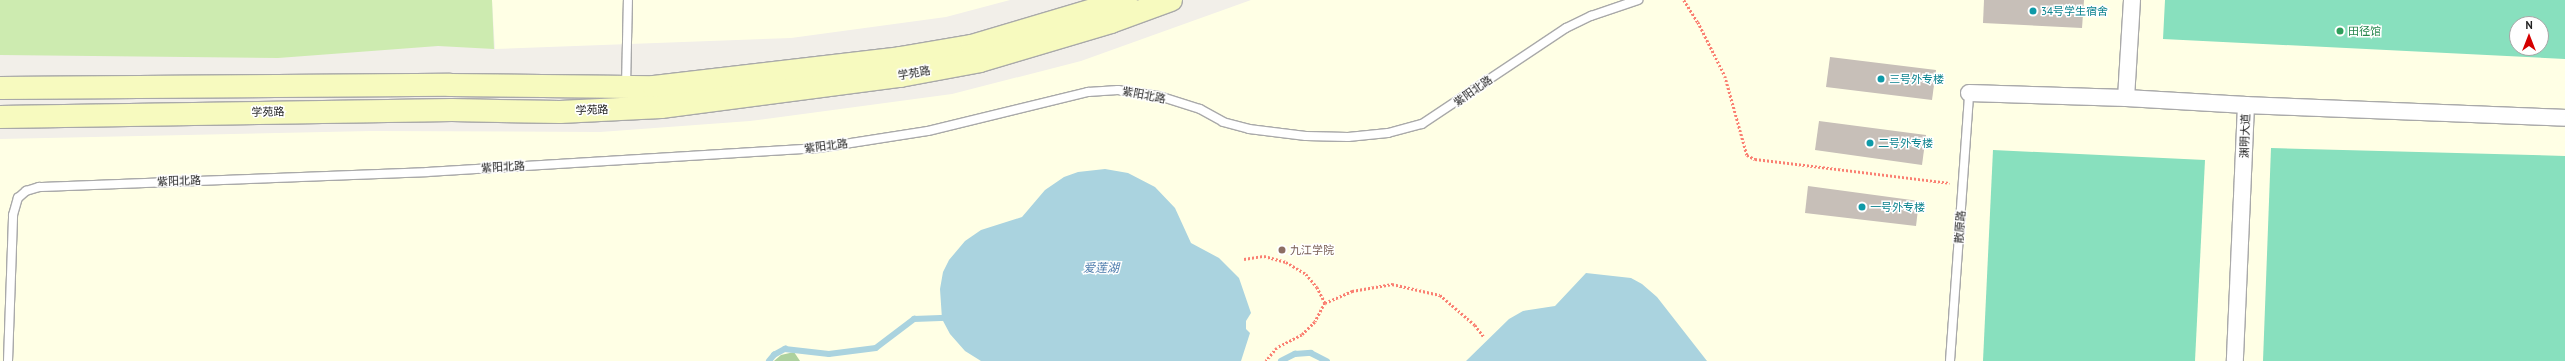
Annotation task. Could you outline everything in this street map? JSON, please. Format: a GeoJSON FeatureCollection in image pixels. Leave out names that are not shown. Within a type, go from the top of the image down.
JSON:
{"type":"FeatureCollection","features":[{"type":"Feature","properties":{"kind":"street","name":"学苑路"},"geometry":{"type":"LineString","coordinates":[[0,88],[450,85],[654,87],[900,58],[972,46],[1126,0]]}},
{"type":"Feature","properties":{"kind":"street","name":"学苑路"},"geometry":{"type":"LineString","coordinates":[[0,117],[452,110],[560,112],[661,108],[900,76],[980,61],[1111,22],[1171,0]]}},
{"type":"Feature","properties":{"kind":"street"},"geometry":{"type":"LineString","coordinates":[[2126,98],[2132,0]]}},
{"type":"Feature","properties":{"kind":"street","name":"渊明大道"},"geometry":{"type":"LineString","coordinates":[[1969,92],[2126,98],[2246,105],[2235,361]]}},
{"type":"Feature","properties":{"kind":"street"},"geometry":{"type":"LineString","coordinates":[[2246,105],[2565,118]]}},
{"type":"Feature","properties":{"kind":"lane"},"geometry":{"type":"LineString","coordinates":[[626,87],[628,0]]}},
{"type":"Feature","properties":{"kind":"lane","name":"紫阳北路"},"geometry":{"type":"LineString","coordinates":[[8,361],[12,215],[18,198],[26,191],[39,187],[427,172],[819,148],[928,131],[1088,92],[1118,90],[1173,100],[1200,109],[1223,122],[1250,129],[1306,136],[1348,137],[1388,133],[1422,124],[1566,28],[1591,16],[1638,0]]}},
{"type":"Feature","properties":{"kind":"lane","name":"散原路"},"geometry":{"type":"LineString","coordinates":[[1950,361],[1969,92]]}},
{"type":"Feature","properties":{"kind":"path"},"geometry":{"type":"LineString","coordinates":[[1684,0],[1698,22],[1724,76],[1747,155],[1756,159],[1963,185]]}},
{"type":"Feature","properties":{"kind":"path"},"geometry":{"type":"LineString","coordinates":[[1244,259],[1264,256],[1286,262],[1306,274],[1317,287],[1325,303]]}},
{"type":"Feature","properties":{"kind":"path"},"geometry":{"type":"LineString","coordinates":[[1266,361],[1277,348],[1302,335],[1315,322],[1325,303],[1352,292],[1392,284],[1440,295],[1475,325],[1484,337]]}},
{"type":"Feature","properties":{"kind":"shaded area"},"geometry":{"type":"Polygon","coordinates":[[[492,0],[1010,0],[946,17],[791,38],[495,49],[492,0]]]}},
{"type":"Feature","properties":{"kind":"shaded area","name":"九江学院"},"geometry":{"type":"Polygon","coordinates":[[[1251,0],[2565,0],[2565,361],[0,361],[0,139],[371,131],[600,132],[750,121],[952,94],[1081,61],[1251,0]]]}},
{"type":"Feature","properties":{"kind":"green space"},"geometry":{"type":"Polygon","coordinates":[[[0,0],[492,0],[494,49],[438,46],[278,58],[0,55],[0,0]]]}},
{"type":"Feature","properties":{"kind":"green space","name":"田径馆"},"geometry":{"type":"Polygon","coordinates":[[[2165,0],[2565,0],[2565,59],[2163,39],[2165,0]]]}},
{"type":"Feature","properties":{"kind":"green space"},"geometry":{"type":"Polygon","coordinates":[[[2271,148],[2565,156],[2565,361],[2263,361],[2271,148]]]}},
{"type":"Feature","properties":{"kind":"green space"},"geometry":{"type":"Polygon","coordinates":[[[1993,150],[2205,160],[2195,361],[1983,361],[1993,150]]]}},
{"type":"Feature","properties":{"kind":"green space"},"geometry":{"type":"Polygon","coordinates":[[[794,352],[800,361],[774,361],[781,355],[794,352]]]}},
{"type":"Feature","properties":{"kind":"water","name":"爱莲湖"},"geometry":{"type":"Polygon","coordinates":[[[1105,169],[1128,173],[1155,187],[1175,208],[1191,243],[1219,258],[1239,278],[1251,313],[1246,321],[1246,329],[1250,333],[1241,361],[981,361],[965,351],[950,334],[942,319],[940,289],[943,272],[949,260],[965,241],[981,230],[1022,217],[1045,190],[1064,177],[1078,172],[1105,169]]]}},
{"type":"Feature","properties":{"kind":"water"},"geometry":{"type":"Polygon","coordinates":[[[1586,273],[1631,278],[1642,284],[1657,297],[1707,361],[1466,361],[1509,319],[1523,311],[1555,306],[1586,273]]]}},
{"type":"Feature","properties":{"kind":"building","name":"34号学生宿舍"},"geometry":{"type":"Polygon","coordinates":[[[1984,0],[2084,0],[2082,28],[1983,23],[1984,0]]]}},
{"type":"Feature","properties":{"kind":"building","name":"三号外专楼"},"geometry":{"type":"Polygon","coordinates":[[[1830,57],[1936,70],[1932,100],[1826,87],[1830,57]]]}},
{"type":"Feature","properties":{"kind":"building","name":"二号外专楼"},"geometry":{"type":"Polygon","coordinates":[[[1819,121],[1926,135],[1922,165],[1815,150],[1819,121]]]}},
{"type":"Feature","properties":{"kind":"building","name":"一号外专楼"},"geometry":{"type":"Polygon","coordinates":[[[1808,186],[1919,201],[1916,226],[1805,213],[1808,186]]]}},
{"type":"Feature","properties":{"kind":"waterway"},"geometry":{"type":"LineString","coordinates":[[769,361],[774,355],[785,349],[829,354],[876,348],[914,319],[947,318]]}},
{"type":"Feature","properties":{"kind":"waterway"},"geometry":{"type":"LineString","coordinates":[[1281,361],[1295,354],[1311,353],[1327,361]]}},
{"type":"Feature","properties":{"kind":"place","name":"34号学生宿舍"},"geometry":{"type":"Point","coordinates":[2033,11]}},
{"type":"Feature","properties":{"kind":"place","name":"田径馆"},"geometry":{"type":"Point","coordinates":[2340,31]}},
{"type":"Feature","properties":{"kind":"place","name":"三号外专楼"},"geometry":{"type":"Point","coordinates":[1881,79]}},
{"type":"Feature","properties":{"kind":"place","name":"二号外专楼"},"geometry":{"type":"Point","coordinates":[1870,143]}},
{"type":"Feature","properties":{"kind":"place","name":"一号外专楼"},"geometry":{"type":"Point","coordinates":[1862,207]}},
{"type":"Feature","properties":{"kind":"place","name":"九江学院"},"geometry":{"type":"Point","coordinates":[1282,250]}}]}
